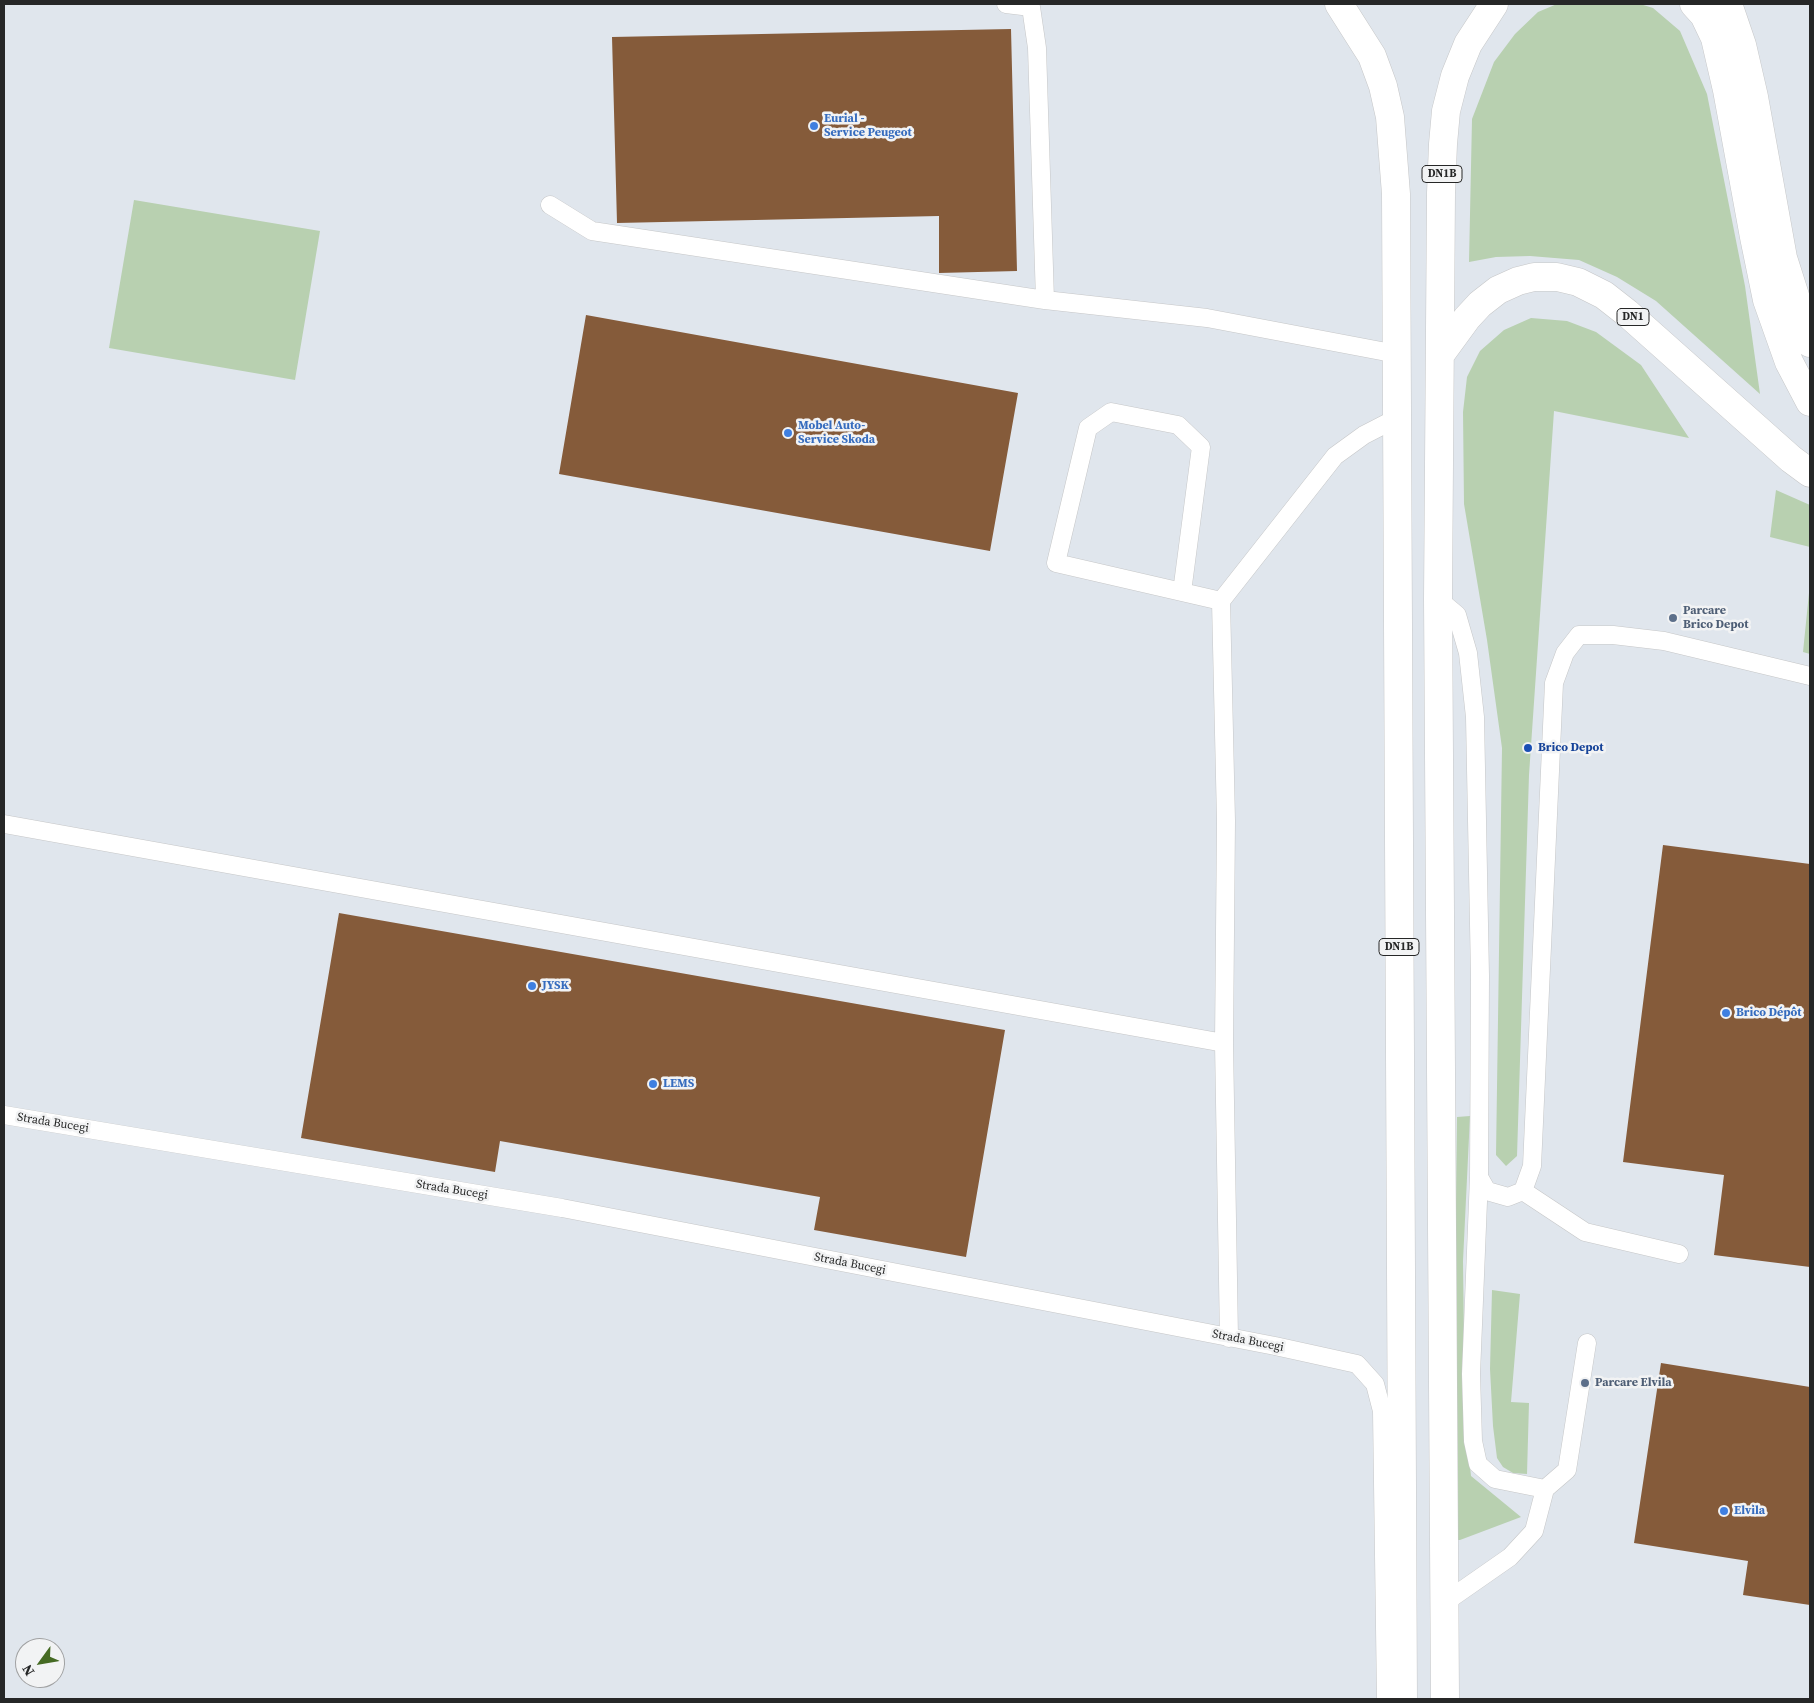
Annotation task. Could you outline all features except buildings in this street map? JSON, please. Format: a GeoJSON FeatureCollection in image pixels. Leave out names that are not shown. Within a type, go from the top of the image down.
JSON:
{"type":"FeatureCollection","features":[{"type":"Feature","properties":{"kind":"main road","name":"DN1B"},"geometry":{"type":"LineString","coordinates":[[1339,4],[1372,56],[1383,86],[1390,117],[1396,194],[1403,1699]]}},
{"type":"Feature","properties":{"kind":"main road","name":"DN1B"},"geometry":{"type":"LineString","coordinates":[[1445,1699],[1438,599],[1441,193],[1446,111],[1455,76],[1468,44],[1494,4]]}},
{"type":"Feature","properties":{"kind":"main road"},"geometry":{"type":"LineString","coordinates":[[1694,4],[1704,15],[1715,38],[1728,90],[1767,300],[1789,362],[1810,402]]}},
{"type":"Feature","properties":{"kind":"main road"},"geometry":{"type":"LineString","coordinates":[[1728,4],[1742,45],[1754,97],[1783,258],[1810,342]]}},
{"type":"Feature","properties":{"kind":"main road","name":"DN1"},"geometry":{"type":"LineString","coordinates":[[1440,355],[1467,318],[1480,304],[1498,290],[1518,281],[1534,277],[1557,277],[1578,282],[1604,295],[1627,313],[1791,459],[1810,473]]}},
{"type":"Feature","properties":{"kind":"lane"},"geometry":{"type":"LineString","coordinates":[[1006,4],[1031,7],[1037,48],[1045,300]]}},
{"type":"Feature","properties":{"kind":"lane"},"geometry":{"type":"LineString","coordinates":[[550,206],[592,231],[1045,300],[1207,318],[1398,354]]}},
{"type":"Feature","properties":{"kind":"lane"},"geometry":{"type":"LineString","coordinates":[[1182,592],[1201,447],[1178,425],[1110,412],[1088,428],[1056,563],[1221,601]]}},
{"type":"Feature","properties":{"kind":"lane"},"geometry":{"type":"LineString","coordinates":[[1229,1338],[1224,1043],[1226,822],[1221,601],[1335,456],[1364,435],[1397,418]]}},
{"type":"Feature","properties":{"kind":"lane"},"geometry":{"type":"LineString","coordinates":[[1438,599],[1456,615],[1468,653],[1475,717],[1480,976],[1479,1177],[1471,1374],[1473,1441],[1478,1464],[1495,1479],[1546,1489]]}},
{"type":"Feature","properties":{"kind":"lane"},"geometry":{"type":"LineString","coordinates":[[1479,1177],[1487,1191],[1508,1197],[1523,1191],[1532,1166],[1554,683],[1565,653],[1579,635],[1613,635],[1664,641],[1810,676]]}},
{"type":"Feature","properties":{"kind":"lane"},"geometry":{"type":"LineString","coordinates":[[4,824],[1224,1043]]}},
{"type":"Feature","properties":{"kind":"lane","name":"Strada Bucegi"},"geometry":{"type":"LineString","coordinates":[[4,1115],[562,1208],[1357,1364],[1375,1384],[1382,1410],[1386,1699]]}},
{"type":"Feature","properties":{"kind":"lane"},"geometry":{"type":"LineString","coordinates":[[1523,1191],[1585,1232],[1679,1254]]}},
{"type":"Feature","properties":{"kind":"lane"},"geometry":{"type":"LineString","coordinates":[[1444,1604],[1510,1557],[1534,1531],[1546,1489],[1567,1470],[1587,1343]]}},
{"type":"Feature","properties":{"kind":"shaded area"},"geometry":{"type":"Polygon","coordinates":[[[4,4],[1810,4],[1810,1699],[4,1699],[4,4]]]}},
{"type":"Feature","properties":{"kind":"green space"},"geometry":{"type":"Polygon","coordinates":[[[1557,4],[1640,4],[1653,8],[1680,31],[1707,94],[1745,286],[1760,394],[1656,301],[1617,277],[1579,260],[1530,256],[1496,257],[1469,262],[1472,119],[1494,62],[1515,34],[1538,12],[1557,4]]]}},
{"type":"Feature","properties":{"kind":"green space"},"geometry":{"type":"Polygon","coordinates":[[[134,200],[320,231],[295,380],[109,348],[134,200]]]}},
{"type":"Feature","properties":{"kind":"green space"},"geometry":{"type":"Polygon","coordinates":[[[1531,318],[1567,321],[1596,332],[1641,365],[1689,438],[1554,411],[1529,775],[1517,1156],[1506,1166],[1496,1155],[1502,748],[1487,640],[1464,504],[1463,412],[1467,377],[1480,351],[1504,330],[1531,318]]]}},
{"type":"Feature","properties":{"kind":"green space"},"geometry":{"type":"Polygon","coordinates":[[[1776,490],[1810,505],[1810,547],[1770,537],[1776,490]]]}},
{"type":"Feature","properties":{"kind":"green space"},"geometry":{"type":"Polygon","coordinates":[[[1810,583],[1810,654],[1803,652],[1810,583]]]}},
{"type":"Feature","properties":{"kind":"green space"},"geometry":{"type":"Polygon","coordinates":[[[1470,1116],[1463,1261],[1465,1420],[1471,1476],[1521,1517],[1460,1540],[1452,1540],[1457,1117],[1470,1116]]]}},
{"type":"Feature","properties":{"kind":"green space"},"geometry":{"type":"Polygon","coordinates":[[[1492,1290],[1520,1294],[1511,1402],[1529,1403],[1527,1474],[1513,1473],[1503,1467],[1497,1458],[1490,1369],[1492,1290]]]}},
{"type":"Feature","properties":{"kind":"place","name":"Eurial - Service Peugeot"},"geometry":{"type":"Point","coordinates":[814,126]}},
{"type":"Feature","properties":{"kind":"place","name":"Mobel Auto- Service Skoda"},"geometry":{"type":"Point","coordinates":[788,433]}},
{"type":"Feature","properties":{"kind":"place","name":"Parcare Brico Depot"},"geometry":{"type":"Point","coordinates":[1673,618]}},
{"type":"Feature","properties":{"kind":"place","name":"Brico Depot"},"geometry":{"type":"Point","coordinates":[1528,748]}},
{"type":"Feature","properties":{"kind":"place","name":"JYSK"},"geometry":{"type":"Point","coordinates":[532,986]}},
{"type":"Feature","properties":{"kind":"place","name":"Brico Dépôt"},"geometry":{"type":"Point","coordinates":[1726,1013]}},
{"type":"Feature","properties":{"kind":"place","name":"LEMS"},"geometry":{"type":"Point","coordinates":[653,1084]}},
{"type":"Feature","properties":{"kind":"place","name":"Parcare Elvila"},"geometry":{"type":"Point","coordinates":[1585,1383]}},
{"type":"Feature","properties":{"kind":"place","name":"Elvila"},"geometry":{"type":"Point","coordinates":[1724,1511]}}]}
